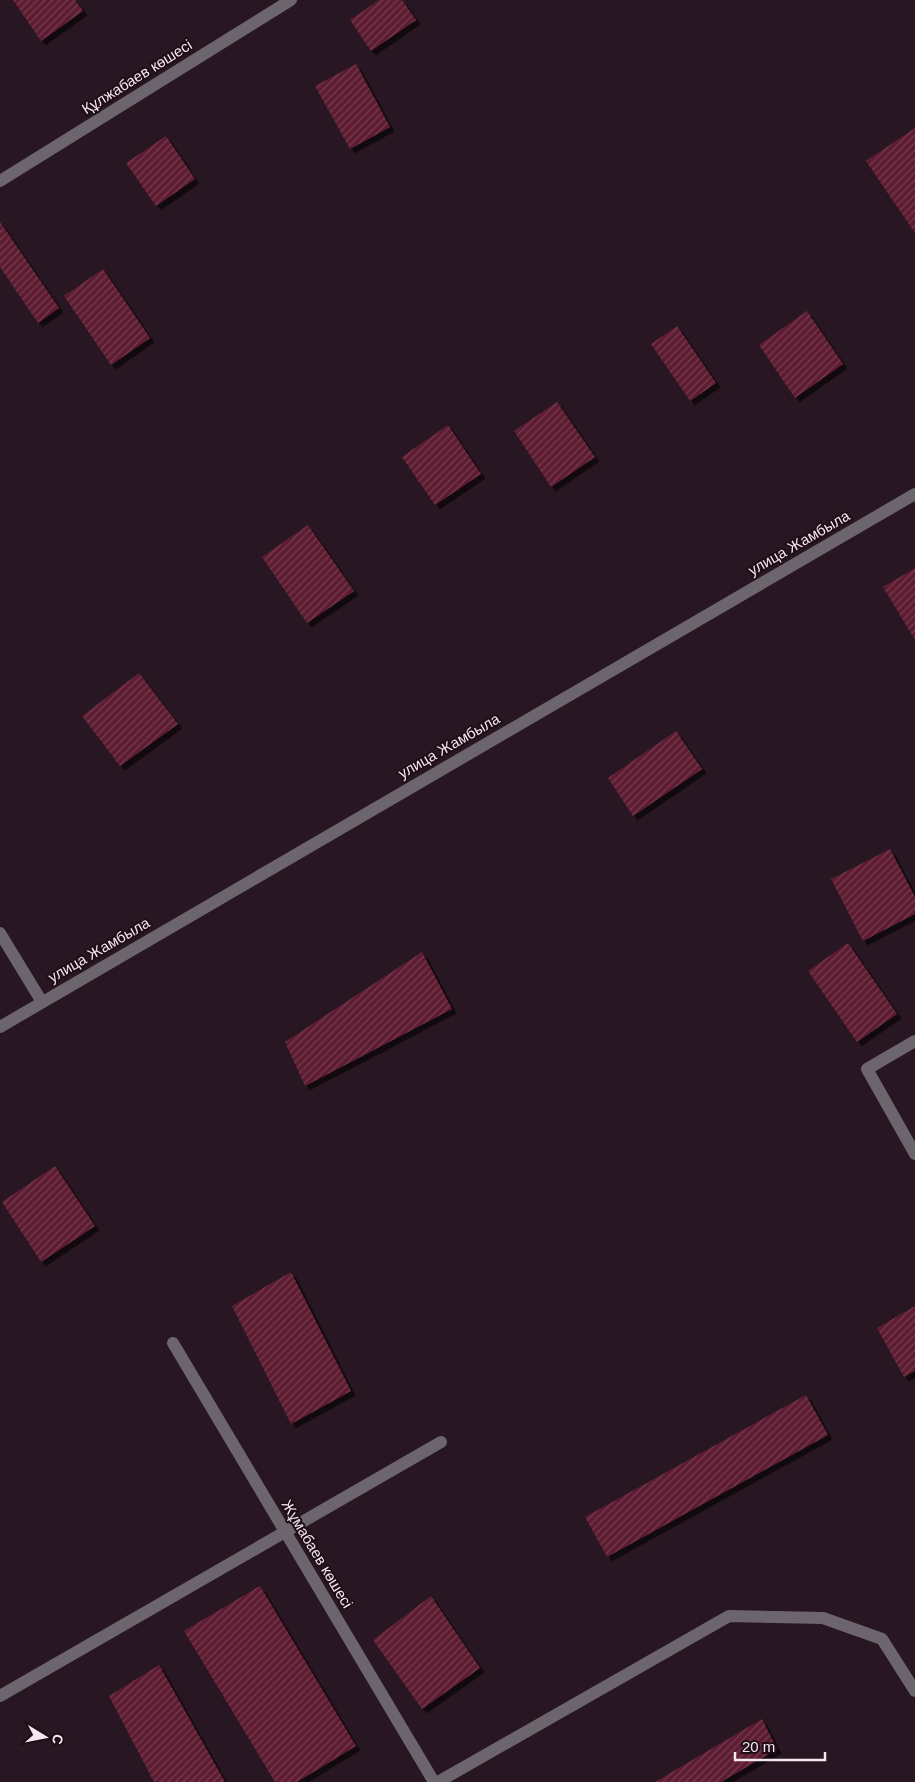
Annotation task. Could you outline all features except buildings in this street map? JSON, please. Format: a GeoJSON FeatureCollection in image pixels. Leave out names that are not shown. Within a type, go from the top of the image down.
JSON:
{"type":"FeatureCollection","features":[{"type":"Feature","properties":{"kind":"street","name":"Құлжабаев көшесі"},"geometry":{"type":"LineString","coordinates":[[0,181],[291,0]]}},
{"type":"Feature","properties":{"kind":"street","name":"улица Жамбыла"},"geometry":{"type":"LineString","coordinates":[[0,1027],[915,494]]}},
{"type":"Feature","properties":{"kind":"street"},"geometry":{"type":"LineString","coordinates":[[0,933],[42,1002]]}},
{"type":"Feature","properties":{"kind":"street"},"geometry":{"type":"LineString","coordinates":[[915,1041],[867,1069],[915,1154]]}},
{"type":"Feature","properties":{"kind":"street","name":"Жұмабаев көшесі"},"geometry":{"type":"LineString","coordinates":[[173,1343],[436,1782]]}},
{"type":"Feature","properties":{"kind":"street"},"geometry":{"type":"LineString","coordinates":[[0,1696],[441,1442]]}},
{"type":"Feature","properties":{"kind":"street"},"geometry":{"type":"LineString","coordinates":[[436,1782],[729,1616],[823,1618],[882,1639],[915,1691]]}}]}
